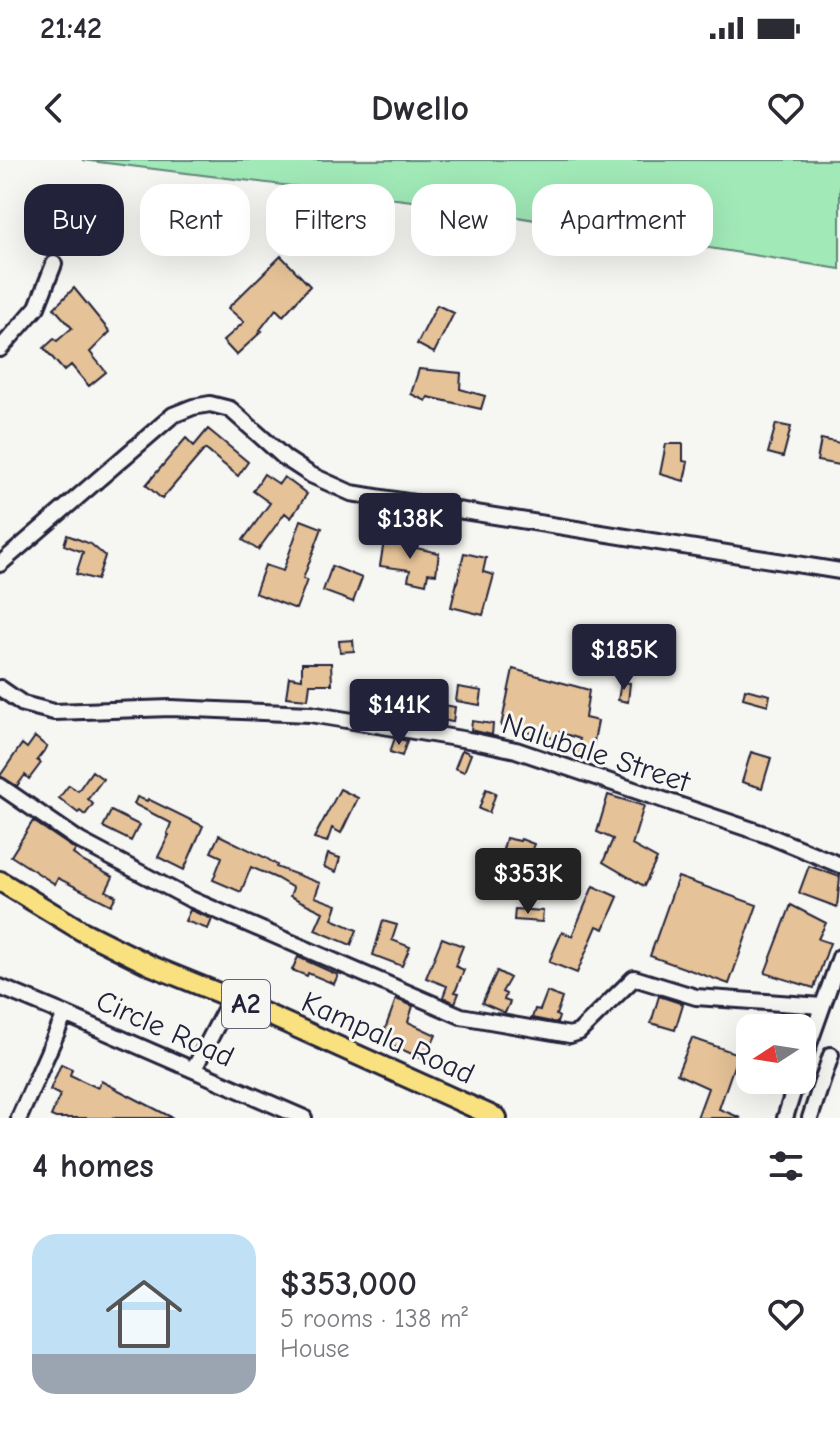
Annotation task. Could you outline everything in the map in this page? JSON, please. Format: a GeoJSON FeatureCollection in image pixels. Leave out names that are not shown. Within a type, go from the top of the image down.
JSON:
{"type":"FeatureCollection","features":[{"type":"Feature","properties":{"kind":"main road","name":"Kampala Road"},"geometry":{"type":"LineString","coordinates":[[0,881],[82,931],[152,966],[231,998],[497,1118]]}},
{"type":"Feature","properties":{"kind":"street"},"geometry":{"type":"LineString","coordinates":[[0,349],[37,307],[54,264]]}},
{"type":"Feature","properties":{"kind":"street"},"geometry":{"type":"LineString","coordinates":[[0,564],[173,415],[210,404],[230,409],[285,458],[311,475],[351,493],[840,571]]}},
{"type":"Feature","properties":{"kind":"street","name":"Nalubale Street"},"geometry":{"type":"LineString","coordinates":[[0,688],[23,704],[54,712],[171,708],[310,714],[474,741],[516,750],[767,835],[840,865]]}},
{"type":"Feature","properties":{"kind":"street"},"geometry":{"type":"LineString","coordinates":[[0,786],[80,841],[188,898],[461,1016],[570,1035],[579,1032],[634,978],[696,997],[822,1006]]}},
{"type":"Feature","properties":{"kind":"street"},"geometry":{"type":"LineString","coordinates":[[816,1022],[840,957]]}},
{"type":"Feature","properties":{"kind":"street"},"geometry":{"type":"LineString","coordinates":[[0,987],[65,1014]]}},
{"type":"Feature","properties":{"kind":"street"},"geometry":{"type":"LineString","coordinates":[[194,1069],[231,998]]}},
{"type":"Feature","properties":{"kind":"street","name":"Circle Road"},"geometry":{"type":"LineString","coordinates":[[19,1118],[65,1014],[304,1118]]}},
{"type":"Feature","properties":{"kind":"street"},"geometry":{"type":"LineString","coordinates":[[810,1118],[836,1057],[816,1050]]}},
{"type":"Feature","properties":{"kind":"street"},"geometry":{"type":"LineString","coordinates":[[785,1118],[793,1094]]}},
{"type":"Feature","properties":{"kind":"green space"},"geometry":{"type":"Polygon","coordinates":[[[82,160],[840,160],[840,269],[713,249],[713,184],[532,184],[532,219],[516,217],[516,184],[411,184],[411,201],[395,199],[395,184],[275,184],[82,160]]]}},
{"type":"Feature","properties":{"kind":"building"},"geometry":{"type":"Polygon","coordinates":[[[281,256],[310,286],[283,316],[276,309],[262,331],[236,355],[223,341],[244,322],[228,308],[281,256]]]}},
{"type":"Feature","properties":{"kind":"building"},"geometry":{"type":"Polygon","coordinates":[[[74,288],[110,332],[90,352],[106,372],[89,386],[71,365],[64,371],[44,348],[72,328],[54,308],[74,288]]]}},
{"type":"Feature","properties":{"kind":"building"},"geometry":{"type":"Polygon","coordinates":[[[437,305],[454,313],[434,353],[417,344],[437,305]]]}},
{"type":"Feature","properties":{"kind":"building"},"geometry":{"type":"Polygon","coordinates":[[[419,369],[461,373],[460,389],[485,396],[481,409],[428,397],[426,401],[411,394],[419,369]]]}},
{"type":"Feature","properties":{"kind":"building"},"geometry":{"type":"Polygon","coordinates":[[[776,424],[791,427],[783,457],[768,453],[776,424]]]}},
{"type":"Feature","properties":{"kind":"building"},"geometry":{"type":"Polygon","coordinates":[[[208,429],[248,462],[238,476],[205,449],[162,499],[146,485],[186,438],[194,446],[208,429]]]}},
{"type":"Feature","properties":{"kind":"building"},"geometry":{"type":"Polygon","coordinates":[[[821,439],[840,443],[840,465],[817,461],[821,439]]]}},
{"type":"Feature","properties":{"kind":"building"},"geometry":{"type":"Polygon","coordinates":[[[666,444],[683,444],[683,461],[688,462],[684,481],[660,474],[666,444]]]}},
{"type":"Feature","properties":{"kind":"building"},"geometry":{"type":"Polygon","coordinates":[[[264,474],[279,484],[284,477],[307,494],[291,518],[285,513],[258,550],[243,540],[270,503],[253,491],[264,474]]]}},
{"type":"Feature","properties":{"kind":"building"},"geometry":{"type":"Polygon","coordinates":[[[301,520],[322,528],[303,579],[307,580],[296,609],[255,593],[265,565],[283,571],[301,520]]]}},
{"type":"Feature","properties":{"kind":"building"},"geometry":{"type":"Polygon","coordinates":[[[67,535],[91,544],[105,556],[97,580],[76,574],[83,552],[64,545],[67,535]]]}},
{"type":"Feature","properties":{"kind":"building"},"geometry":{"type":"Polygon","coordinates":[[[384,541],[439,553],[436,574],[428,573],[426,584],[408,580],[410,570],[380,566],[384,541]]]}},
{"type":"Feature","properties":{"kind":"building"},"geometry":{"type":"Polygon","coordinates":[[[464,553],[486,558],[483,572],[494,575],[483,615],[451,607],[464,553]]]}},
{"type":"Feature","properties":{"kind":"building"},"geometry":{"type":"Polygon","coordinates":[[[332,566],[362,578],[353,602],[323,591],[332,566]]]}},
{"type":"Feature","properties":{"kind":"building"},"geometry":{"type":"Polygon","coordinates":[[[353,640],[354,651],[340,652],[339,641],[353,640]]]}},
{"type":"Feature","properties":{"kind":"building"},"geometry":{"type":"Polygon","coordinates":[[[611,650],[633,653],[631,669],[609,666],[611,650]]]}},
{"type":"Feature","properties":{"kind":"building"},"geometry":{"type":"Polygon","coordinates":[[[302,663],[331,663],[332,684],[310,684],[308,699],[286,697],[289,677],[302,679],[302,663]]]}},
{"type":"Feature","properties":{"kind":"building"},"geometry":{"type":"Polygon","coordinates":[[[513,669],[589,690],[585,718],[598,721],[590,761],[574,756],[580,739],[559,732],[557,739],[501,726],[513,669]]]}},
{"type":"Feature","properties":{"kind":"building"},"geometry":{"type":"Polygon","coordinates":[[[621,682],[630,683],[628,702],[618,700],[621,682]]]}},
{"type":"Feature","properties":{"kind":"building"},"geometry":{"type":"Polygon","coordinates":[[[458,687],[482,691],[480,705],[456,701],[458,687]]]}},
{"type":"Feature","properties":{"kind":"building"},"geometry":{"type":"Polygon","coordinates":[[[745,689],[770,695],[768,705],[743,698],[745,689]]]}},
{"type":"Feature","properties":{"kind":"building"},"geometry":{"type":"Polygon","coordinates":[[[434,703],[455,707],[453,722],[431,718],[434,703]]]}},
{"type":"Feature","properties":{"kind":"building"},"geometry":{"type":"Polygon","coordinates":[[[472,721],[493,724],[492,735],[471,730],[472,721]]]}},
{"type":"Feature","properties":{"kind":"building"},"geometry":{"type":"Polygon","coordinates":[[[35,737],[47,747],[37,760],[41,763],[29,779],[25,775],[17,786],[0,776],[22,744],[27,748],[35,737]]]}},
{"type":"Feature","properties":{"kind":"building"},"geometry":{"type":"Polygon","coordinates":[[[395,738],[407,741],[402,756],[390,752],[395,738]]]}},
{"type":"Feature","properties":{"kind":"building"},"geometry":{"type":"Polygon","coordinates":[[[462,750],[471,754],[464,772],[455,768],[462,750]]]}},
{"type":"Feature","properties":{"kind":"building"},"geometry":{"type":"Polygon","coordinates":[[[751,752],[771,758],[762,788],[742,782],[751,752]]]}},
{"type":"Feature","properties":{"kind":"building"},"geometry":{"type":"Polygon","coordinates":[[[92,771],[103,779],[88,799],[93,804],[85,815],[59,798],[69,785],[78,791],[92,771]]]}},
{"type":"Feature","properties":{"kind":"building"},"geometry":{"type":"Polygon","coordinates":[[[340,789],[358,798],[341,833],[332,828],[327,842],[314,838],[340,789]]]}},
{"type":"Feature","properties":{"kind":"building"},"geometry":{"type":"Polygon","coordinates":[[[486,789],[496,793],[489,813],[479,809],[486,789]]]}},
{"type":"Feature","properties":{"kind":"building"},"geometry":{"type":"Polygon","coordinates":[[[608,795],[644,806],[632,845],[657,859],[644,886],[603,862],[613,839],[597,832],[608,795]]]}},
{"type":"Feature","properties":{"kind":"building"},"geometry":{"type":"Polygon","coordinates":[[[137,797],[148,799],[203,826],[184,870],[158,857],[169,835],[171,823],[134,804],[137,797]]]}},
{"type":"Feature","properties":{"kind":"building"},"geometry":{"type":"Polygon","coordinates":[[[111,811],[139,825],[131,841],[103,827],[111,811]]]}},
{"type":"Feature","properties":{"kind":"building"},"geometry":{"type":"Polygon","coordinates":[[[33,821],[76,850],[73,854],[84,862],[113,877],[106,891],[116,896],[111,905],[58,878],[55,884],[11,856],[33,821]]]}},
{"type":"Feature","properties":{"kind":"building"},"geometry":{"type":"Polygon","coordinates":[[[219,835],[266,858],[276,867],[320,883],[315,897],[337,905],[332,919],[357,930],[351,945],[315,930],[323,912],[290,896],[293,888],[276,878],[251,867],[241,892],[213,880],[222,857],[211,852],[219,835]]]}},
{"type":"Feature","properties":{"kind":"building"},"geometry":{"type":"Polygon","coordinates":[[[506,838],[534,844],[530,854],[564,862],[560,876],[500,861],[506,838]]]}},
{"type":"Feature","properties":{"kind":"building"},"geometry":{"type":"Polygon","coordinates":[[[328,854],[340,858],[336,872],[324,867],[328,854]]]}},
{"type":"Feature","properties":{"kind":"building"},"geometry":{"type":"Polygon","coordinates":[[[809,866],[840,877],[837,907],[799,893],[809,866]]]}},
{"type":"Feature","properties":{"kind":"building"},"geometry":{"type":"Polygon","coordinates":[[[567,875],[576,880],[569,894],[560,890],[567,875]]]}},
{"type":"Feature","properties":{"kind":"building"},"geometry":{"type":"Polygon","coordinates":[[[678,877],[757,905],[729,984],[650,956],[678,877]]]}},
{"type":"Feature","properties":{"kind":"building"},"geometry":{"type":"Polygon","coordinates":[[[593,886],[618,897],[604,929],[597,926],[577,973],[549,962],[562,932],[572,936],[593,886]]]}},
{"type":"Feature","properties":{"kind":"building"},"geometry":{"type":"Polygon","coordinates":[[[791,905],[826,923],[818,939],[830,943],[814,988],[765,973],[791,905]]]}},
{"type":"Feature","properties":{"kind":"building"},"geometry":{"type":"Polygon","coordinates":[[[515,909],[543,911],[542,922],[514,920],[515,909]]]}},
{"type":"Feature","properties":{"kind":"building"},"geometry":{"type":"Polygon","coordinates":[[[190,910],[212,919],[208,929],[185,921],[190,910]]]}},
{"type":"Feature","properties":{"kind":"building"},"geometry":{"type":"Polygon","coordinates":[[[383,921],[397,925],[392,940],[410,947],[402,966],[373,955],[383,921]]]}},
{"type":"Feature","properties":{"kind":"building"},"geometry":{"type":"Polygon","coordinates":[[[442,938],[463,946],[455,966],[464,970],[455,992],[459,993],[455,1003],[443,997],[447,986],[426,978],[442,938]]]}},
{"type":"Feature","properties":{"kind":"building"},"geometry":{"type":"Polygon","coordinates":[[[298,957],[338,975],[334,984],[292,970],[298,957]]]}},
{"type":"Feature","properties":{"kind":"building"},"geometry":{"type":"Polygon","coordinates":[[[497,971],[510,978],[502,992],[506,994],[504,1000],[510,1002],[505,1013],[482,1003],[497,971]]]}},
{"type":"Feature","properties":{"kind":"building"},"geometry":{"type":"Polygon","coordinates":[[[547,992],[562,998],[556,1015],[559,1017],[557,1023],[532,1018],[535,1009],[540,1010],[547,992]]]}},
{"type":"Feature","properties":{"kind":"building"},"geometry":{"type":"Polygon","coordinates":[[[659,996],[683,1004],[675,1030],[651,1023],[659,996]]]}},
{"type":"Feature","properties":{"kind":"building"},"geometry":{"type":"Polygon","coordinates":[[[396,999],[413,1006],[408,1022],[436,1035],[425,1060],[381,1040],[396,999]]]}},
{"type":"Feature","properties":{"kind":"building"},"geometry":{"type":"Polygon","coordinates":[[[692,1038],[736,1053],[719,1109],[741,1118],[697,1118],[708,1088],[677,1074],[692,1038]]]}},
{"type":"Feature","properties":{"kind":"building"},"geometry":{"type":"Polygon","coordinates":[[[61,1064],[72,1069],[70,1075],[98,1088],[101,1081],[173,1118],[51,1116],[60,1095],[50,1090],[61,1064]]]}}]}
